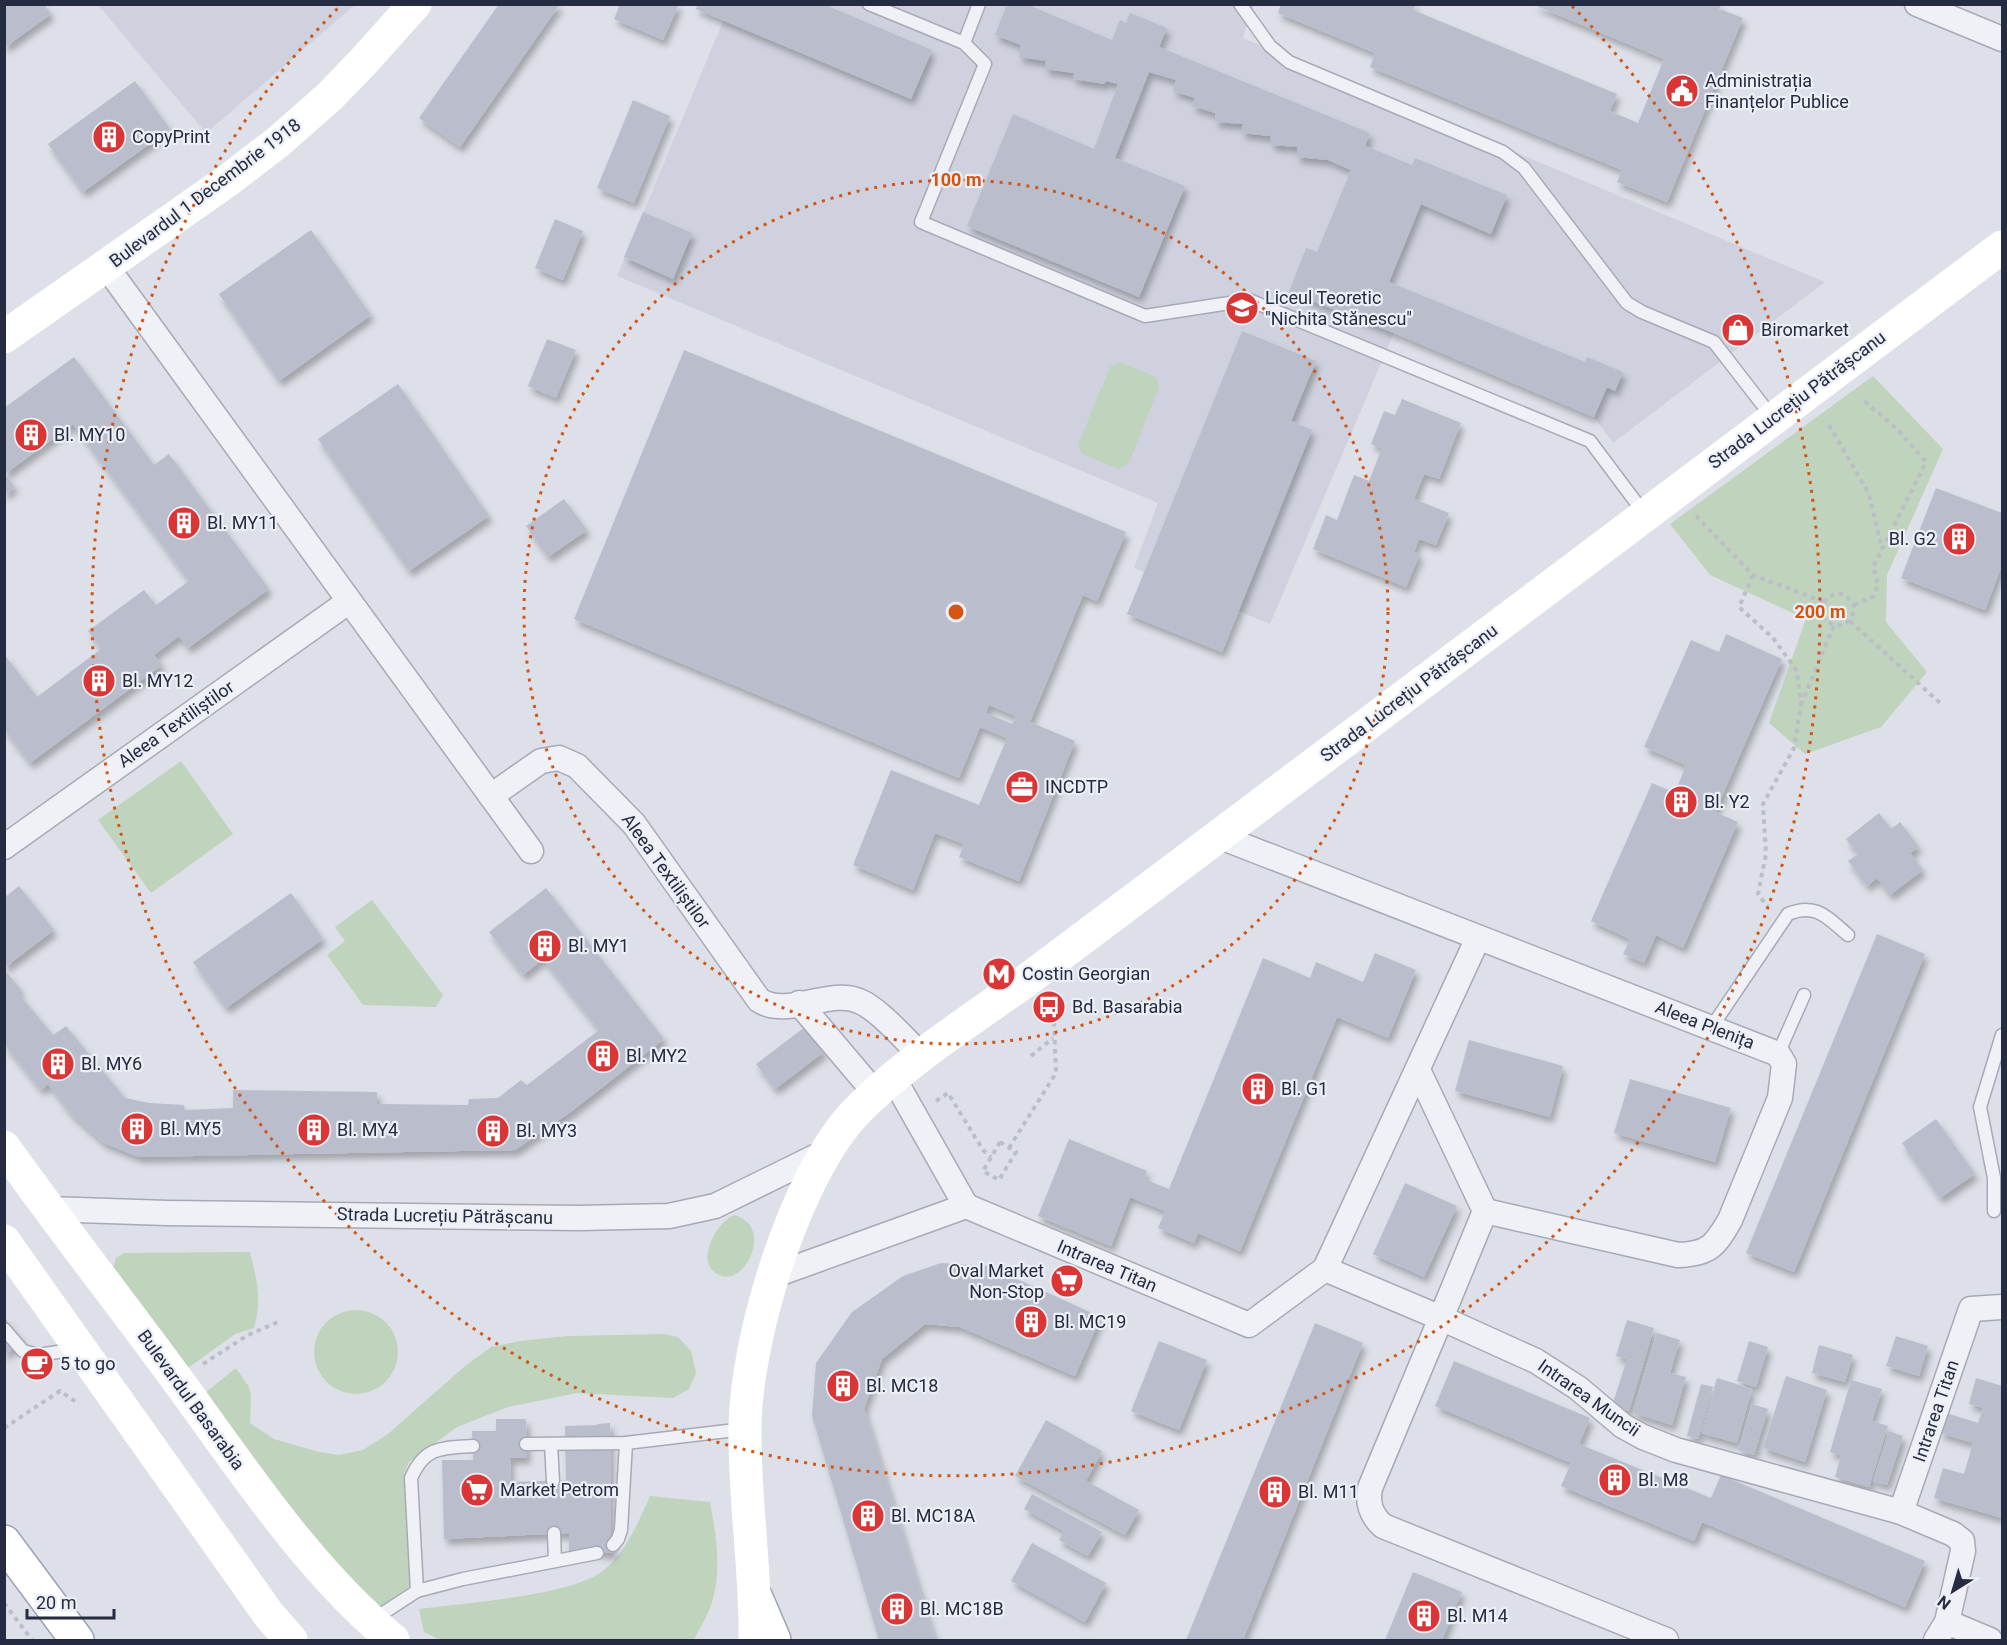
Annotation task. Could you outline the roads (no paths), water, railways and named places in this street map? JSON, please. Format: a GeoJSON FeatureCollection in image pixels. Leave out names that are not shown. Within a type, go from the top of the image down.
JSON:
{"type":"FeatureCollection","features":[{"type":"Feature","properties":{"kind":"main road","name":"Bulevardul 1 Decembrie 1918"},"geometry":{"type":"LineString","coordinates":[[4,337],[227,181],[299,125],[363,62],[415,4]]}},
{"type":"Feature","properties":{"kind":"main road","name":"Strada Lucrețiu Pătrășcanu"},"geometry":{"type":"LineString","coordinates":[[755,1641],[756,1598],[748,1523],[745,1429],[752,1361],[774,1275],[799,1206],[827,1151],[855,1114],[922,1056],[2002,247]]}},
{"type":"Feature","properties":{"kind":"main road","name":"Bulevardul Basarabia"},"geometry":{"type":"LineString","coordinates":[[4,1147],[285,1527],[338,1590],[381,1631]]}},
{"type":"Feature","properties":{"kind":"main road"},"geometry":{"type":"LineString","coordinates":[[4,1241],[269,1615],[291,1641]]}},
{"type":"Feature","properties":{"kind":"main road"},"geometry":{"type":"LineString","coordinates":[[4,1542],[77,1641]]}},
{"type":"Feature","properties":{"kind":"main road"},"geometry":{"type":"LineString","coordinates":[[732,1641],[756,1598]]}},
{"type":"Feature","properties":{"kind":"main road"},"geometry":{"type":"LineString","coordinates":[[756,1598],[774,1641]]}},
{"type":"Feature","properties":{"kind":"street"},"geometry":{"type":"LineString","coordinates":[[1917,4],[2002,39]]}},
{"type":"Feature","properties":{"kind":"street"},"geometry":{"type":"LineString","coordinates":[[106,266],[531,851]]}},
{"type":"Feature","properties":{"kind":"street","name":"Aleea Textiliștilor"},"geometry":{"type":"LineString","coordinates":[[4,847],[348,602]]}},
{"type":"Feature","properties":{"kind":"street","name":"Aleea Textiliștilor"},"geometry":{"type":"LineString","coordinates":[[491,796],[541,760],[559,758],[577,766],[634,824],[759,1000],[773,1006],[845,997],[860,1001],[922,1056]]}},
{"type":"Feature","properties":{"kind":"street","name":"Aleea Plenița"},"geometry":{"type":"LineString","coordinates":[[1218,836],[1778,1054],[1784,1064],[1780,1098],[1730,1221],[1710,1249],[1697,1254],[1678,1255],[1485,1211]]}},
{"type":"Feature","properties":{"kind":"street"},"geometry":{"type":"LineString","coordinates":[[1325,1269],[1478,938]]}},
{"type":"Feature","properties":{"kind":"street"},"geometry":{"type":"LineString","coordinates":[[774,1275],[966,1206],[915,1115],[799,1003]]}},
{"type":"Feature","properties":{"kind":"street"},"geometry":{"type":"LineString","coordinates":[[1418,1070],[1485,1211],[1370,1488],[1368,1498],[1370,1510],[1375,1520],[1383,1526],[1666,1641]]}},
{"type":"Feature","properties":{"kind":"street","name":"Strada Lucrețiu Pătrășcanu"},"geometry":{"type":"LineString","coordinates":[[48,1209],[179,1214],[580,1218],[669,1216],[715,1206],[827,1151]]}},
{"type":"Feature","properties":{"kind":"street","name":"Intrarea Titan"},"geometry":{"type":"LineString","coordinates":[[966,1206],[1249,1325],[1325,1269]]}},
{"type":"Feature","properties":{"kind":"street","name":"Intrarea Muncii"},"geometry":{"type":"LineString","coordinates":[[1325,1269],[1441,1318],[1559,1374],[1623,1426],[1643,1437],[1676,1450],[1901,1512],[1953,1534],[1962,1541],[1963,1551],[1941,1631],[1990,1641]]}},
{"type":"Feature","properties":{"kind":"street","name":"Intrarea Titan"},"geometry":{"type":"LineString","coordinates":[[1901,1512],[1971,1309],[2002,1306]]}},
{"type":"Feature","properties":{"kind":"lane"},"geometry":{"type":"LineString","coordinates":[[869,4],[964,43],[985,64],[921,222],[1145,316],[1249,300],[1590,441],[1645,514]]}},
{"type":"Feature","properties":{"kind":"lane"},"geometry":{"type":"LineString","coordinates":[[964,43],[979,4]]}},
{"type":"Feature","properties":{"kind":"lane"},"geometry":{"type":"LineString","coordinates":[[1240,4],[1270,46],[1289,62],[1514,159],[1524,168],[1627,303],[1642,312],[1714,342],[1772,418]]}},
{"type":"Feature","properties":{"kind":"lane"},"geometry":{"type":"LineString","coordinates":[[1711,1028],[1788,914],[1800,909],[1815,910],[1848,936]]}},
{"type":"Feature","properties":{"kind":"lane"},"geometry":{"type":"LineString","coordinates":[[1778,1054],[1804,995]]}},
{"type":"Feature","properties":{"kind":"lane"},"geometry":{"type":"LineString","coordinates":[[1994,1211],[1994,1178],[1980,1107],[2002,1035]]}},
{"type":"Feature","properties":{"kind":"lane"},"geometry":{"type":"LineString","coordinates":[[4,1329],[23,1351],[39,1355],[82,1348]]}},
{"type":"Feature","properties":{"kind":"lane"},"geometry":{"type":"LineString","coordinates":[[526,1444],[626,1443],[745,1429]]}},
{"type":"Feature","properties":{"kind":"lane"},"geometry":{"type":"LineString","coordinates":[[551,1443],[553,1481]]}},
{"type":"Feature","properties":{"kind":"lane"},"geometry":{"type":"LineString","coordinates":[[613,1545],[621,1530],[626,1443]]}},
{"type":"Feature","properties":{"kind":"lane"},"geometry":{"type":"LineString","coordinates":[[417,1591],[411,1478],[422,1457],[430,1452],[441,1448],[473,1446]]}},
{"type":"Feature","properties":{"kind":"lane"},"geometry":{"type":"LineString","coordinates":[[554,1533],[555,1561]]}},
{"type":"Feature","properties":{"kind":"lane"},"geometry":{"type":"LineString","coordinates":[[381,1631],[417,1591],[463,1579],[597,1553]]}},
{"type":"Feature","properties":{"kind":"place","name":"Administrația Finanțelor Publice"},"geometry":{"type":"Point","coordinates":[1682,91]}},
{"type":"Feature","properties":{"kind":"place","name":"CopyPrint"},"geometry":{"type":"Point","coordinates":[109,137]}},
{"type":"Feature","properties":{"kind":"place","name":"Liceul Teoretic \"Nichita Stănescu\""},"geometry":{"type":"Point","coordinates":[1242,308]}},
{"type":"Feature","properties":{"kind":"place","name":"Biromarket"},"geometry":{"type":"Point","coordinates":[1738,330]}},
{"type":"Feature","properties":{"kind":"place","name":"Bl. MY10"},"geometry":{"type":"Point","coordinates":[31,435]}},
{"type":"Feature","properties":{"kind":"place","name":"Bl. MY11"},"geometry":{"type":"Point","coordinates":[184,523]}},
{"type":"Feature","properties":{"kind":"place","name":"Bl. G2"},"geometry":{"type":"Point","coordinates":[1959,539]}},
{"type":"Feature","properties":{"kind":"place","name":"Bl. MY12"},"geometry":{"type":"Point","coordinates":[99,681]}},
{"type":"Feature","properties":{"kind":"place","name":"INCDTP"},"geometry":{"type":"Point","coordinates":[1022,787]}},
{"type":"Feature","properties":{"kind":"place","name":"Bl. Y2"},"geometry":{"type":"Point","coordinates":[1681,802]}},
{"type":"Feature","properties":{"kind":"place","name":"Bl. MY1"},"geometry":{"type":"Point","coordinates":[545,946]}},
{"type":"Feature","properties":{"kind":"place","name":"Costin Georgian"},"geometry":{"type":"Point","coordinates":[999,974]}},
{"type":"Feature","properties":{"kind":"place","name":"Bd. Basarabia"},"geometry":{"type":"Point","coordinates":[1049,1007]}},
{"type":"Feature","properties":{"kind":"place","name":"Bl. MY2"},"geometry":{"type":"Point","coordinates":[603,1056]}},
{"type":"Feature","properties":{"kind":"place","name":"Bl. MY6"},"geometry":{"type":"Point","coordinates":[58,1064]}},
{"type":"Feature","properties":{"kind":"place","name":"Bl. G1"},"geometry":{"type":"Point","coordinates":[1258,1089]}},
{"type":"Feature","properties":{"kind":"place","name":"Bl. MY5"},"geometry":{"type":"Point","coordinates":[137,1129]}},
{"type":"Feature","properties":{"kind":"place","name":"Bl. MY4"},"geometry":{"type":"Point","coordinates":[314,1130]}},
{"type":"Feature","properties":{"kind":"place","name":"Bl. MY3"},"geometry":{"type":"Point","coordinates":[493,1131]}},
{"type":"Feature","properties":{"kind":"place","name":"Oval Market Non-Stop"},"geometry":{"type":"Point","coordinates":[1067,1281]}},
{"type":"Feature","properties":{"kind":"place","name":"Bl. MC19"},"geometry":{"type":"Point","coordinates":[1031,1322]}},
{"type":"Feature","properties":{"kind":"place","name":"5 to go"},"geometry":{"type":"Point","coordinates":[37,1364]}},
{"type":"Feature","properties":{"kind":"place","name":"Bl. MC18"},"geometry":{"type":"Point","coordinates":[843,1386]}},
{"type":"Feature","properties":{"kind":"place","name":"Bl. M8"},"geometry":{"type":"Point","coordinates":[1615,1480]}},
{"type":"Feature","properties":{"kind":"place","name":"Market Petrom"},"geometry":{"type":"Point","coordinates":[477,1490]}},
{"type":"Feature","properties":{"kind":"place","name":"Bl. M11"},"geometry":{"type":"Point","coordinates":[1275,1492]}},
{"type":"Feature","properties":{"kind":"place","name":"Bl. MC18A"},"geometry":{"type":"Point","coordinates":[868,1516]}},
{"type":"Feature","properties":{"kind":"place","name":"Bl. MC18B"},"geometry":{"type":"Point","coordinates":[897,1609]}},
{"type":"Feature","properties":{"kind":"place","name":"Bl. M14"},"geometry":{"type":"Point","coordinates":[1424,1616]}}]}
